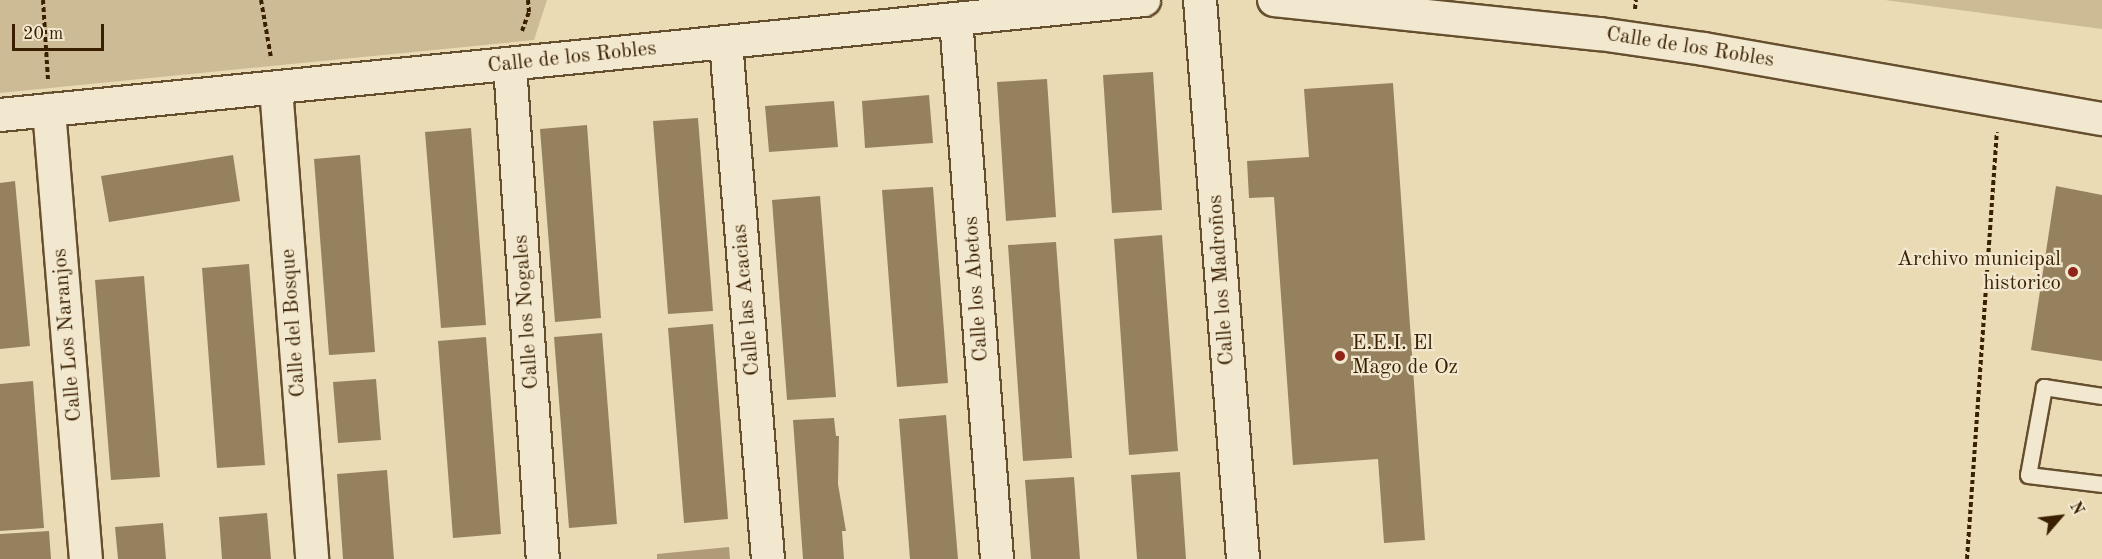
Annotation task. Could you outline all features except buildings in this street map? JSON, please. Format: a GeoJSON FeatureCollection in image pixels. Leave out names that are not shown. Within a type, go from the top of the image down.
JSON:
{"type":"FeatureCollection","features":[{"type":"Feature","properties":{"kind":"street","name":"Calle de los Robles"},"geometry":{"type":"LineString","coordinates":[[0,115],[1144,0]]}},
{"type":"Feature","properties":{"kind":"street","name":"Calle los Madroños"},"geometry":{"type":"LineString","coordinates":[[1200,0],[1243,559]]}},
{"type":"Feature","properties":{"kind":"street","name":"Calle de los Robles"},"geometry":{"type":"LineString","coordinates":[[1274,0],[1612,35],[2102,118]]}},
{"type":"Feature","properties":{"kind":"street","name":"Calle los Abetos"},"geometry":{"type":"LineString","coordinates":[[956,19],[998,559]]}},
{"type":"Feature","properties":{"kind":"street","name":"Calle las Acacias"},"geometry":{"type":"LineString","coordinates":[[726,42],[768,559]]}},
{"type":"Feature","properties":{"kind":"street","name":"Calle los Nogales"},"geometry":{"type":"LineString","coordinates":[[510,65],[543,559]]}},
{"type":"Feature","properties":{"kind":"street","name":"Calle del Bosque"},"geometry":{"type":"LineString","coordinates":[[276,88],[312,559]]}},
{"type":"Feature","properties":{"kind":"street","name":"Calle Los Naranjos"},"geometry":{"type":"LineString","coordinates":[[49,110],[86,559]]}},
{"type":"Feature","properties":{"kind":"lane"},"geometry":{"type":"LineString","coordinates":[[2102,396],[2044,387],[2028,475],[2102,484]]}},
{"type":"Feature","properties":{"kind":"path"},"geometry":{"type":"LineString","coordinates":[[43,0],[49,110]]}},
{"type":"Feature","properties":{"kind":"path"},"geometry":{"type":"LineString","coordinates":[[261,0],[276,88]]}},
{"type":"Feature","properties":{"kind":"path"},"geometry":{"type":"LineString","coordinates":[[528,0],[529,12]]}},
{"type":"Feature","properties":{"kind":"path"},"geometry":{"type":"LineString","coordinates":[[1966,559],[1999,100]]}},
{"type":"Feature","properties":{"kind":"shaded area"},"geometry":{"type":"Polygon","coordinates":[[[0,0],[547,0],[534,40],[0,93],[0,0]]]}},
{"type":"Feature","properties":{"kind":"shaded area"},"geometry":{"type":"Polygon","coordinates":[[[1885,0],[2102,0],[2102,29],[1885,0]]]}},
{"type":"Feature","properties":{"kind":"shaded area"},"geometry":{"type":"Polygon","coordinates":[[[729,547],[730,559],[657,559],[657,554],[729,547]]]}},
{"type":"Feature","properties":{"kind":"place","name":"Archivo municipal historico"},"geometry":{"type":"Point","coordinates":[2073,272]}},
{"type":"Feature","properties":{"kind":"place","name":"E.E.I. El Mago de Oz"},"geometry":{"type":"Point","coordinates":[1340,356]}}]}
